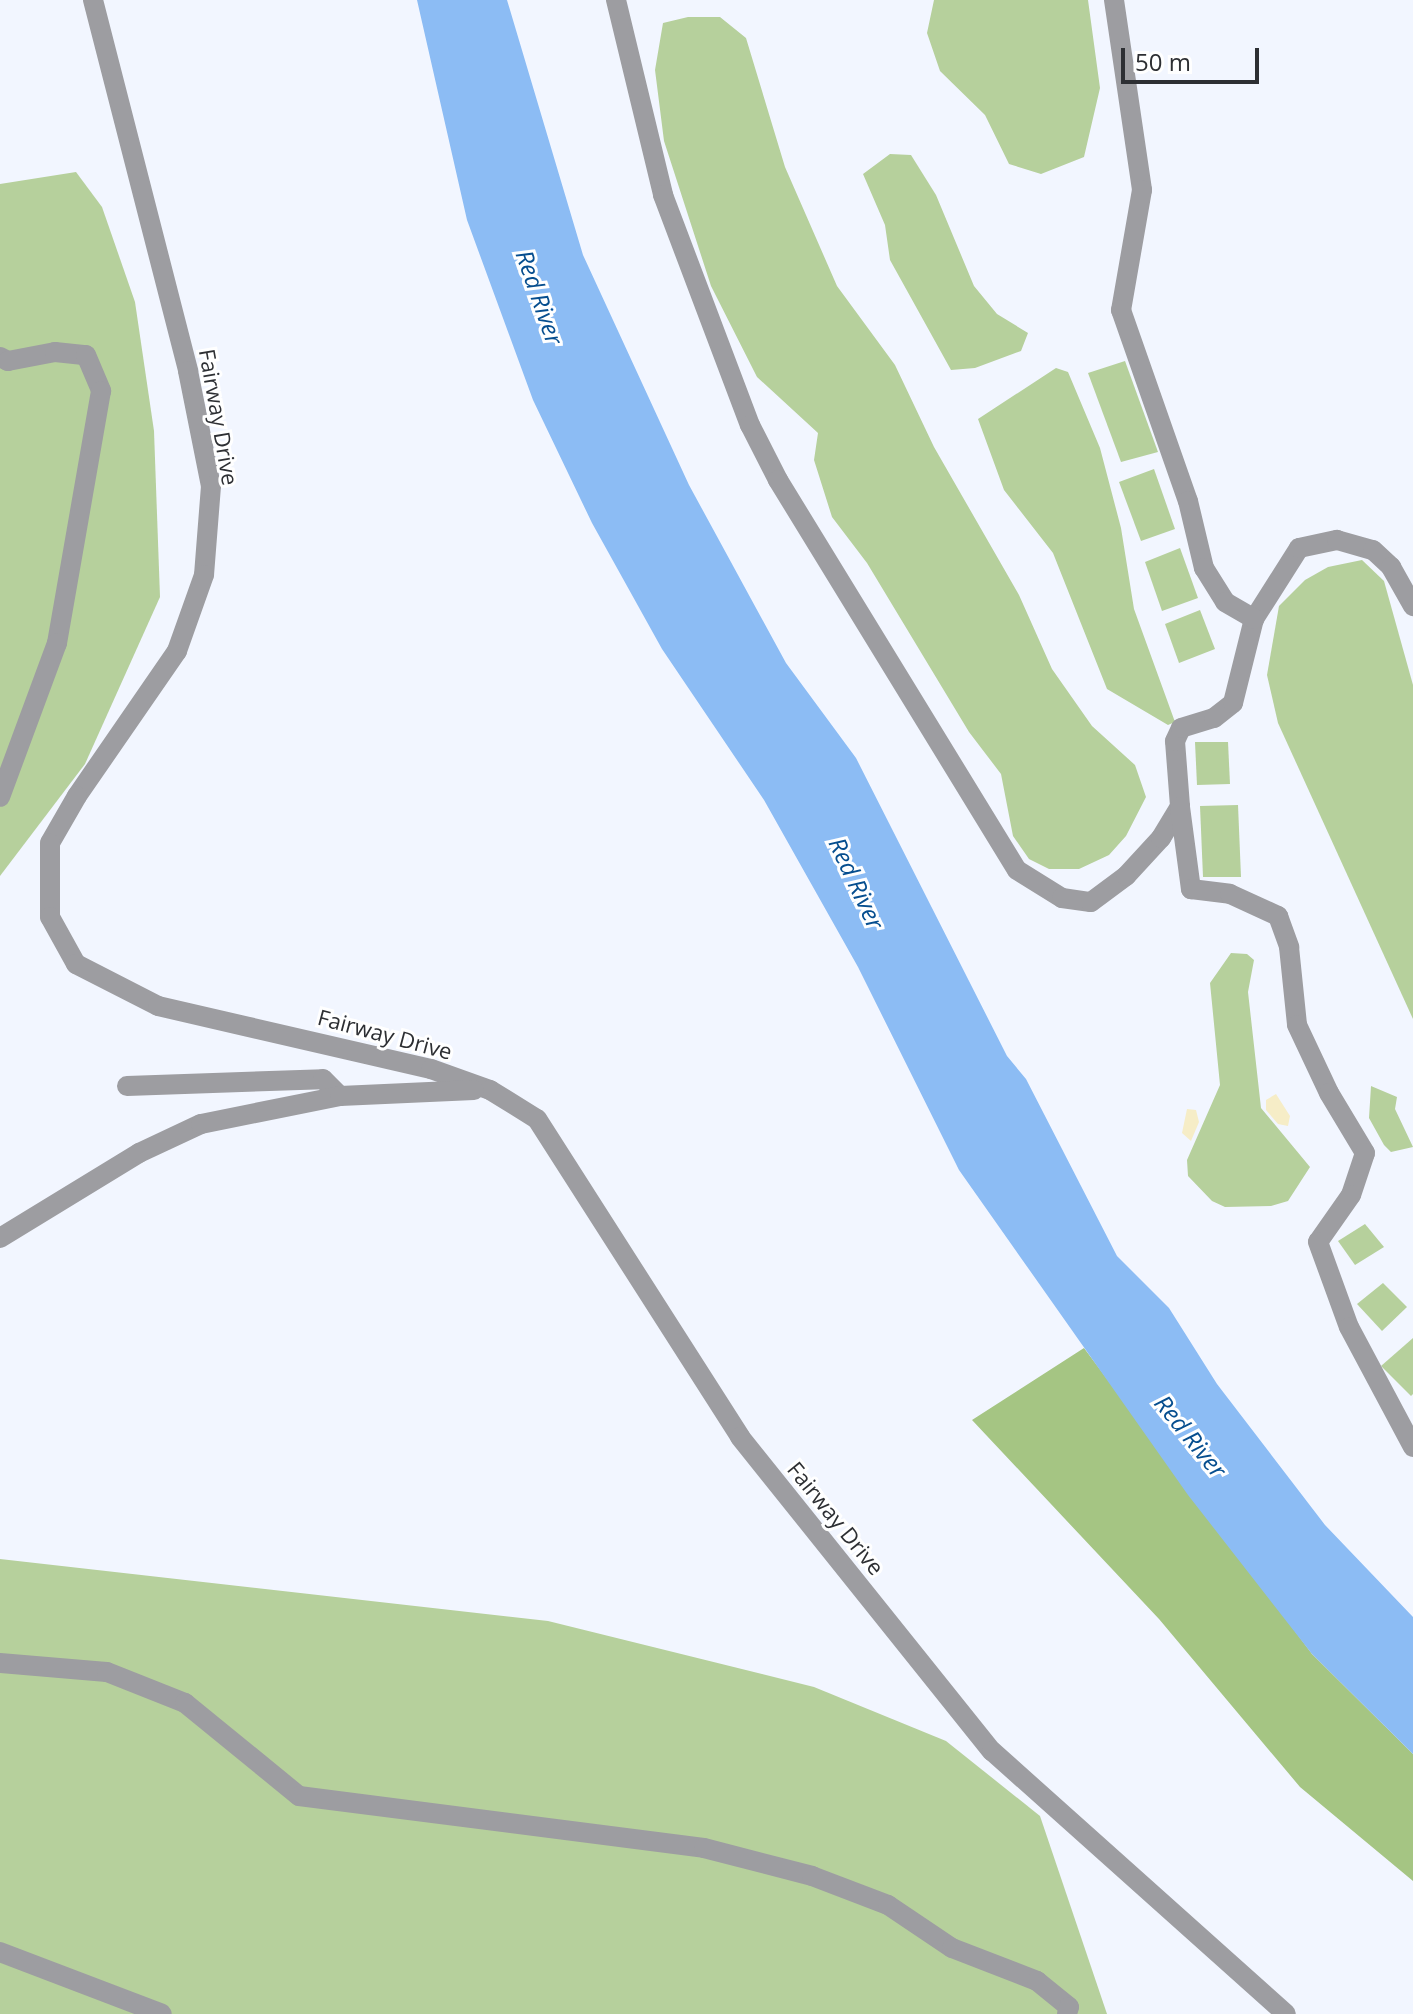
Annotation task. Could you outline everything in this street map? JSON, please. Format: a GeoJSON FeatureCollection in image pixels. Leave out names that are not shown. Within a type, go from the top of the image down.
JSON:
{"type":"FeatureCollection","features":[{"type":"Feature","properties":{"kind":"street","name":"Fairway Drive"},"geometry":{"type":"LineString","coordinates":[[93,0],[188,371],[211,486],[204,575],[177,651],[77,796],[50,843],[50,917],[76,964],[158,1006],[431,1069],[490,1090],[537,1119],[740,1437],[992,1751],[1286,2014]]}},
{"type":"Feature","properties":{"kind":"street"},"geometry":{"type":"LineString","coordinates":[[616,0],[663,195],[750,425],[778,480],[1017,870],[1062,898],[1091,902],[1144,857],[1180,806]]}},
{"type":"Feature","properties":{"kind":"street"},"geometry":{"type":"LineString","coordinates":[[1114,0],[1142,190],[1121,310],[1188,501],[1204,568],[1225,602],[1254,619]]}},
{"type":"Feature","properties":{"kind":"street"},"geometry":{"type":"LineString","coordinates":[[0,357],[8,361],[55,352],[86,355],[101,391],[57,643],[0,797]]}},
{"type":"Feature","properties":{"kind":"street"},"geometry":{"type":"LineString","coordinates":[[1413,606],[1391,567],[1373,550],[1337,540],[1299,548],[1254,619],[1233,703],[1214,718],[1181,728],[1175,741],[1191,889],[1230,894],[1278,916],[1289,947],[1297,1025],[1329,1093],[1365,1153],[1351,1195],[1318,1242],[1349,1327],[1413,1447]]}},
{"type":"Feature","properties":{"kind":"street"},"geometry":{"type":"LineString","coordinates":[[127,1086],[323,1079],[340,1096]]}},
{"type":"Feature","properties":{"kind":"street"},"geometry":{"type":"LineString","coordinates":[[0,1238],[139,1153],[201,1124],[340,1096],[490,1090]]}},
{"type":"Feature","properties":{"kind":"street"},"geometry":{"type":"LineString","coordinates":[[0,1663],[107,1672],[185,1703],[299,1796],[704,1848],[812,1876],[888,1905],[952,1948],[1037,1981],[1069,2007],[1067,2014]]}},
{"type":"Feature","properties":{"kind":"street"},"geometry":{"type":"LineString","coordinates":[[0,1952],[162,2014]]}},
{"type":"Feature","properties":{"kind":"green space"},"geometry":{"type":"Polygon","coordinates":[[[934,0],[1088,0],[1100,88],[1084,157],[1041,174],[1009,164],[985,115],[940,71],[927,33],[934,0]]]}},
{"type":"Feature","properties":{"kind":"green space"},"geometry":{"type":"Polygon","coordinates":[[[688,17],[720,17],[746,38],[785,167],[837,286],[895,365],[934,447],[1019,595],[1052,669],[1092,726],[1135,765],[1146,797],[1126,836],[1109,855],[1079,869],[1049,869],[1029,859],[1013,836],[1001,774],[969,732],[867,563],[832,517],[814,460],[818,433],[757,377],[711,286],[664,141],[655,70],[663,23],[688,17]]]}},
{"type":"Feature","properties":{"kind":"green space"},"geometry":{"type":"Polygon","coordinates":[[[890,154],[911,155],[936,195],[974,286],[997,314],[1028,333],[1021,351],[975,368],[951,370],[890,260],[885,225],[863,174],[890,154]]]}},
{"type":"Feature","properties":{"kind":"green space"},"geometry":{"type":"Polygon","coordinates":[[[76,172],[102,207],[135,302],[154,431],[160,597],[85,764],[0,876],[0,184],[76,172]]]}},
{"type":"Feature","properties":{"kind":"green space"},"geometry":{"type":"Polygon","coordinates":[[[1125,361],[1158,452],[1121,462],[1088,373],[1125,361]]]}},
{"type":"Feature","properties":{"kind":"green space"},"geometry":{"type":"Polygon","coordinates":[[[1056,368],[1068,372],[1100,448],[1121,528],[1134,609],[1175,722],[1168,725],[1107,689],[1053,553],[1004,490],[978,419],[1056,368]]]}},
{"type":"Feature","properties":{"kind":"green space"},"geometry":{"type":"Polygon","coordinates":[[[1154,469],[1175,529],[1141,541],[1119,482],[1154,469]]]}},
{"type":"Feature","properties":{"kind":"green space"},"geometry":{"type":"Polygon","coordinates":[[[1180,548],[1198,598],[1162,611],[1145,562],[1180,548]]]}},
{"type":"Feature","properties":{"kind":"green space"},"geometry":{"type":"Polygon","coordinates":[[[1362,560],[1384,581],[1413,685],[1413,1019],[1278,723],[1267,675],[1279,606],[1305,580],[1328,567],[1362,560]]]}},
{"type":"Feature","properties":{"kind":"green space"},"geometry":{"type":"Polygon","coordinates":[[[1200,610],[1215,649],[1179,663],[1165,624],[1200,610]]]}},
{"type":"Feature","properties":{"kind":"green space"},"geometry":{"type":"Polygon","coordinates":[[[1195,742],[1228,742],[1230,784],[1197,785],[1195,742]]]}},
{"type":"Feature","properties":{"kind":"green space"},"geometry":{"type":"Polygon","coordinates":[[[1238,805],[1241,877],[1203,877],[1200,806],[1238,805]]]}},
{"type":"Feature","properties":{"kind":"green space"},"geometry":{"type":"Polygon","coordinates":[[[1231,953],[1247,954],[1254,960],[1248,992],[1261,1108],[1310,1167],[1288,1201],[1271,1206],[1225,1207],[1212,1201],[1188,1176],[1187,1160],[1220,1085],[1210,983],[1231,953]]]}},
{"type":"Feature","properties":{"kind":"green space"},"geometry":{"type":"Polygon","coordinates":[[[1371,1086],[1397,1097],[1395,1109],[1413,1147],[1391,1152],[1384,1145],[1369,1118],[1371,1086]]]}},
{"type":"Feature","properties":{"kind":"green space"},"geometry":{"type":"Polygon","coordinates":[[[1365,1224],[1384,1247],[1355,1265],[1338,1241],[1365,1224]]]}},
{"type":"Feature","properties":{"kind":"green space"},"geometry":{"type":"Polygon","coordinates":[[[1383,1283],[1407,1307],[1382,1331],[1357,1304],[1383,1283]]]}},
{"type":"Feature","properties":{"kind":"green space"},"geometry":{"type":"Polygon","coordinates":[[[1413,1338],[1413,1394],[1411,1396],[1381,1366],[1413,1338]]]}},
{"type":"Feature","properties":{"kind":"green space"},"geometry":{"type":"Polygon","coordinates":[[[1084,1348],[1312,1654],[1413,1754],[1413,1881],[1300,1787],[1159,1619],[972,1420],[1084,1348]]]}},
{"type":"Feature","properties":{"kind":"green space"},"geometry":{"type":"Polygon","coordinates":[[[0,1559],[548,1621],[814,1687],[946,1741],[1040,1816],[1107,2014],[0,2014],[0,1559]]]}},
{"type":"Feature","properties":{"kind":"sand"},"geometry":{"type":"Polygon","coordinates":[[[1276,1094],[1290,1116],[1288,1126],[1278,1124],[1266,1110],[1266,1100],[1276,1094]]]}},
{"type":"Feature","properties":{"kind":"sand"},"geometry":{"type":"Polygon","coordinates":[[[1187,1109],[1196,1110],[1199,1122],[1191,1141],[1182,1133],[1187,1109]]]}},
{"type":"Feature","properties":{"kind":"water","name":"Red River"},"geometry":{"type":"Polygon","coordinates":[[[417,0],[507,0],[583,255],[689,485],[786,663],[856,758],[1007,1056],[1026,1079],[1117,1256],[1169,1308],[1217,1384],[1325,1525],[1413,1617],[1413,1754],[1312,1654],[1188,1495],[959,1170],[858,967],[764,800],[662,649],[592,523],[533,400],[467,220],[417,0]]]}}]}
